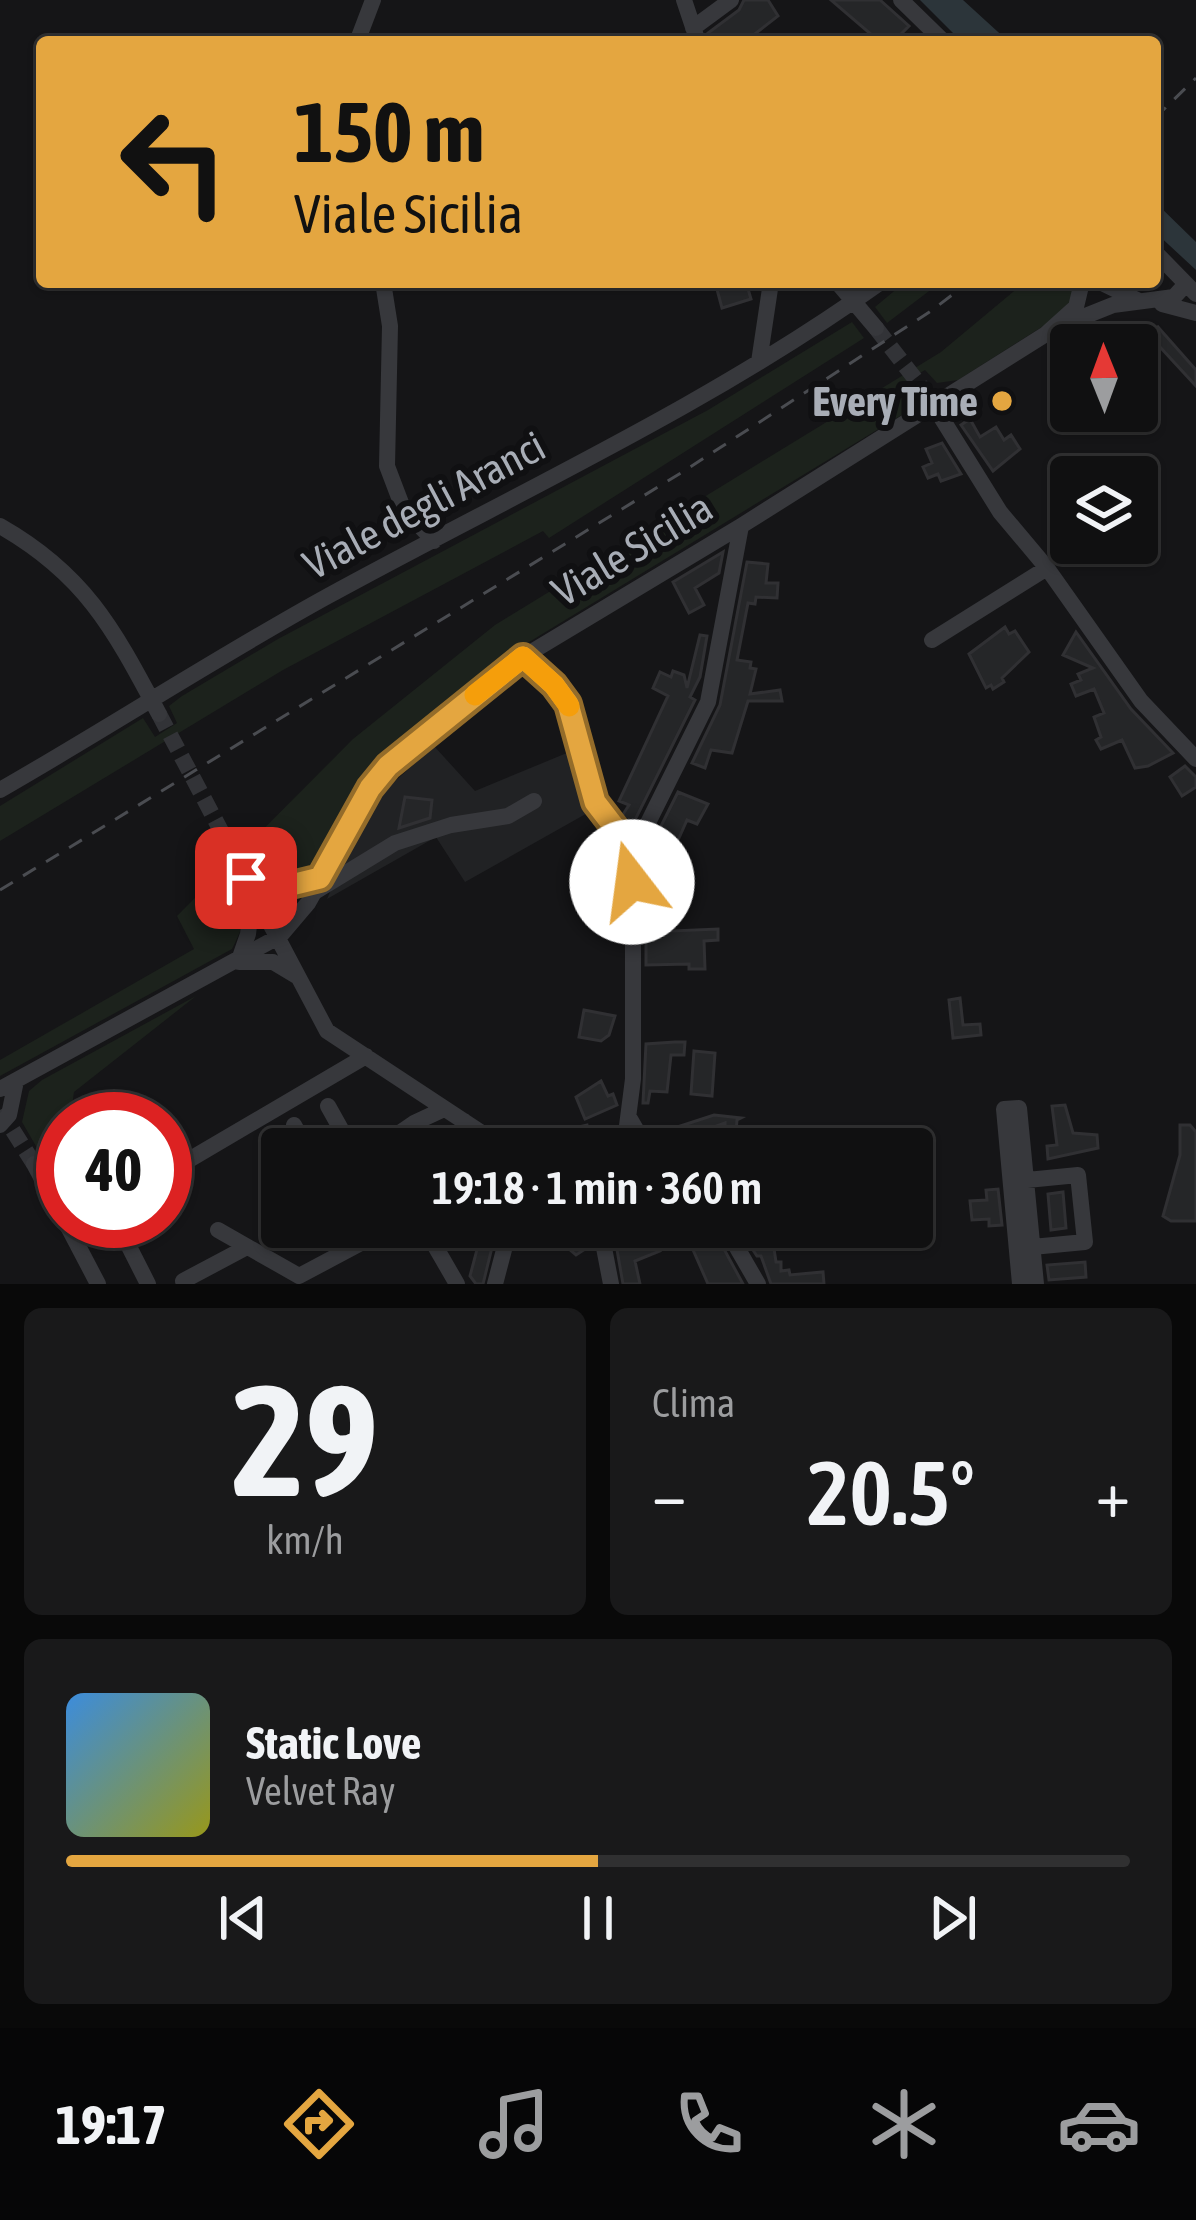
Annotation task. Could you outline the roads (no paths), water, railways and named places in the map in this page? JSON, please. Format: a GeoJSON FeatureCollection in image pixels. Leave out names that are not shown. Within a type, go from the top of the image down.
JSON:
{"type":"FeatureCollection","features":[{"type":"Feature","properties":{"kind":"street"},"geometry":{"type":"LineString","coordinates":[[359,36],[373,0]]}},
{"type":"Feature","properties":{"kind":"street"},"geometry":{"type":"LineString","coordinates":[[684,0],[696,35],[731,0]]}},
{"type":"Feature","properties":{"kind":"street"},"geometry":{"type":"LineString","coordinates":[[901,0],[938,36]]}},
{"type":"Feature","properties":{"kind":"street"},"geometry":{"type":"LineString","coordinates":[[1046,334],[1096,309],[1174,297],[1191,289],[1161,258]]}},
{"type":"Feature","properties":{"kind":"street"},"geometry":{"type":"LineString","coordinates":[[384,288],[391,339],[387,466],[403,508],[434,541]]}},
{"type":"Feature","properties":{"kind":"street"},"geometry":{"type":"LineString","coordinates":[[759,362],[770,288]]}},
{"type":"Feature","properties":{"kind":"street"},"geometry":{"type":"LineString","coordinates":[[842,288],[876,328]]}},
{"type":"Feature","properties":{"kind":"street","name":"Viale degli Aranci"},"geometry":{"type":"LineString","coordinates":[[0,790],[156,708],[326,597],[759,362],[873,288]]}},
{"type":"Feature","properties":{"kind":"street"},"geometry":{"type":"LineString","coordinates":[[1046,334],[1076,307],[1081,288]]}},
{"type":"Feature","properties":{"kind":"street"},"geometry":{"type":"LineString","coordinates":[[1113,288],[1141,301],[1196,313]]}},
{"type":"Feature","properties":{"kind":"street","name":"Viale Sicilia"},"geometry":{"type":"LineString","coordinates":[[0,1125],[9,1115],[8,1085],[280,936],[313,891],[370,788],[388,766],[523,657],[741,526],[931,399],[1046,334]]}},
{"type":"Feature","properties":{"kind":"street"},"geometry":{"type":"LineString","coordinates":[[931,399],[1000,512],[1047,568],[1141,701],[1196,759]]}},
{"type":"Feature","properties":{"kind":"street"},"geometry":{"type":"LineString","coordinates":[[0,526],[29,543],[78,584],[112,627],[156,708]]}},
{"type":"Feature","properties":{"kind":"street"},"geometry":{"type":"LineString","coordinates":[[628,1128],[634,1035],[631,894],[635,854],[711,693],[741,526]]}},
{"type":"Feature","properties":{"kind":"street"},"geometry":{"type":"LineString","coordinates":[[932,640],[1047,568]]}},
{"type":"Feature","properties":{"kind":"street"},"geometry":{"type":"LineString","coordinates":[[523,657],[568,704],[595,802],[635,854]]}},
{"type":"Feature","properties":{"kind":"street"},"geometry":{"type":"LineString","coordinates":[[250,884],[313,891],[395,843],[451,825],[508,816],[534,801]]}},
{"type":"Feature","properties":{"kind":"street"},"geometry":{"type":"LineString","coordinates":[[250,884],[326,1031],[474,1128]]}},
{"type":"Feature","properties":{"kind":"street"},"geometry":{"type":"LineString","coordinates":[[250,884],[251,920],[236,961],[273,962],[298,973]]}},
{"type":"Feature","properties":{"kind":"street"},"geometry":{"type":"LineString","coordinates":[[298,973],[296,949],[313,891]]}},
{"type":"Feature","properties":{"kind":"street"},"geometry":{"type":"LineString","coordinates":[[192,1158],[366,1056]]}},
{"type":"Feature","properties":{"kind":"street"},"geometry":{"type":"LineString","coordinates":[[328,1106],[340,1128]]}},
{"type":"Feature","properties":{"kind":"street"},"geometry":{"type":"LineString","coordinates":[[407,1128],[445,1109]]}},
{"type":"Feature","properties":{"kind":"street"},"geometry":{"type":"LineString","coordinates":[[1011,1109],[1020,1284]]}},
{"type":"Feature","properties":{"kind":"street"},"geometry":{"type":"LineString","coordinates":[[629,1119],[638,1128]]}},
{"type":"Feature","properties":{"kind":"street"},"geometry":{"type":"LineString","coordinates":[[464,1121],[466,1128]]}},
{"type":"Feature","properties":{"kind":"street"},"geometry":{"type":"LineString","coordinates":[[34,1163],[36,1167]]}},
{"type":"Feature","properties":{"kind":"street"},"geometry":{"type":"LineString","coordinates":[[1018,1181],[1078,1175],[1085,1242],[1032,1247]]}},
{"type":"Feature","properties":{"kind":"street"},"geometry":{"type":"LineString","coordinates":[[1018,1181],[1036,1284]]}},
{"type":"Feature","properties":{"kind":"street"},"geometry":{"type":"LineString","coordinates":[[218,1230],[308,1280],[358,1248]]}},
{"type":"Feature","properties":{"kind":"street"},"geometry":{"type":"LineString","coordinates":[[183,1281],[247,1247]]}},
{"type":"Feature","properties":{"kind":"street"},"geometry":{"type":"LineString","coordinates":[[79,1248],[98,1284]]}},
{"type":"Feature","properties":{"kind":"street"},"geometry":{"type":"LineString","coordinates":[[130,1248],[148,1284]]}},
{"type":"Feature","properties":{"kind":"street"},"geometry":{"type":"LineString","coordinates":[[436,1248],[457,1284]]}},
{"type":"Feature","properties":{"kind":"street"},"geometry":{"type":"LineString","coordinates":[[495,1284],[504,1248]]}},
{"type":"Feature","properties":{"kind":"street"},"geometry":{"type":"LineString","coordinates":[[604,1248],[611,1284]]}},
{"type":"Feature","properties":{"kind":"street"},"geometry":{"type":"LineString","coordinates":[[737,1248],[758,1284]]}},
{"type":"Feature","properties":{"kind":"tunnel"},"geometry":{"type":"LineString","coordinates":[[876,328],[926,393]]}},
{"type":"Feature","properties":{"kind":"tunnel"},"geometry":{"type":"LineString","coordinates":[[159,714],[246,878]]}},
{"type":"Feature","properties":{"kind":"tunnel"},"geometry":{"type":"LineString","coordinates":[[0,1110],[34,1164]]}},
{"type":"Feature","properties":{"kind":"railway"},"geometry":{"type":"LineString","coordinates":[[1161,112],[1196,78]]}},
{"type":"Feature","properties":{"kind":"railway"},"geometry":{"type":"LineString","coordinates":[[0,890],[684,471],[961,288]]}},
{"type":"Feature","properties":{"kind":"place","name":"Every Time"},"geometry":{"type":"Point","coordinates":[1002,401]}}]}
